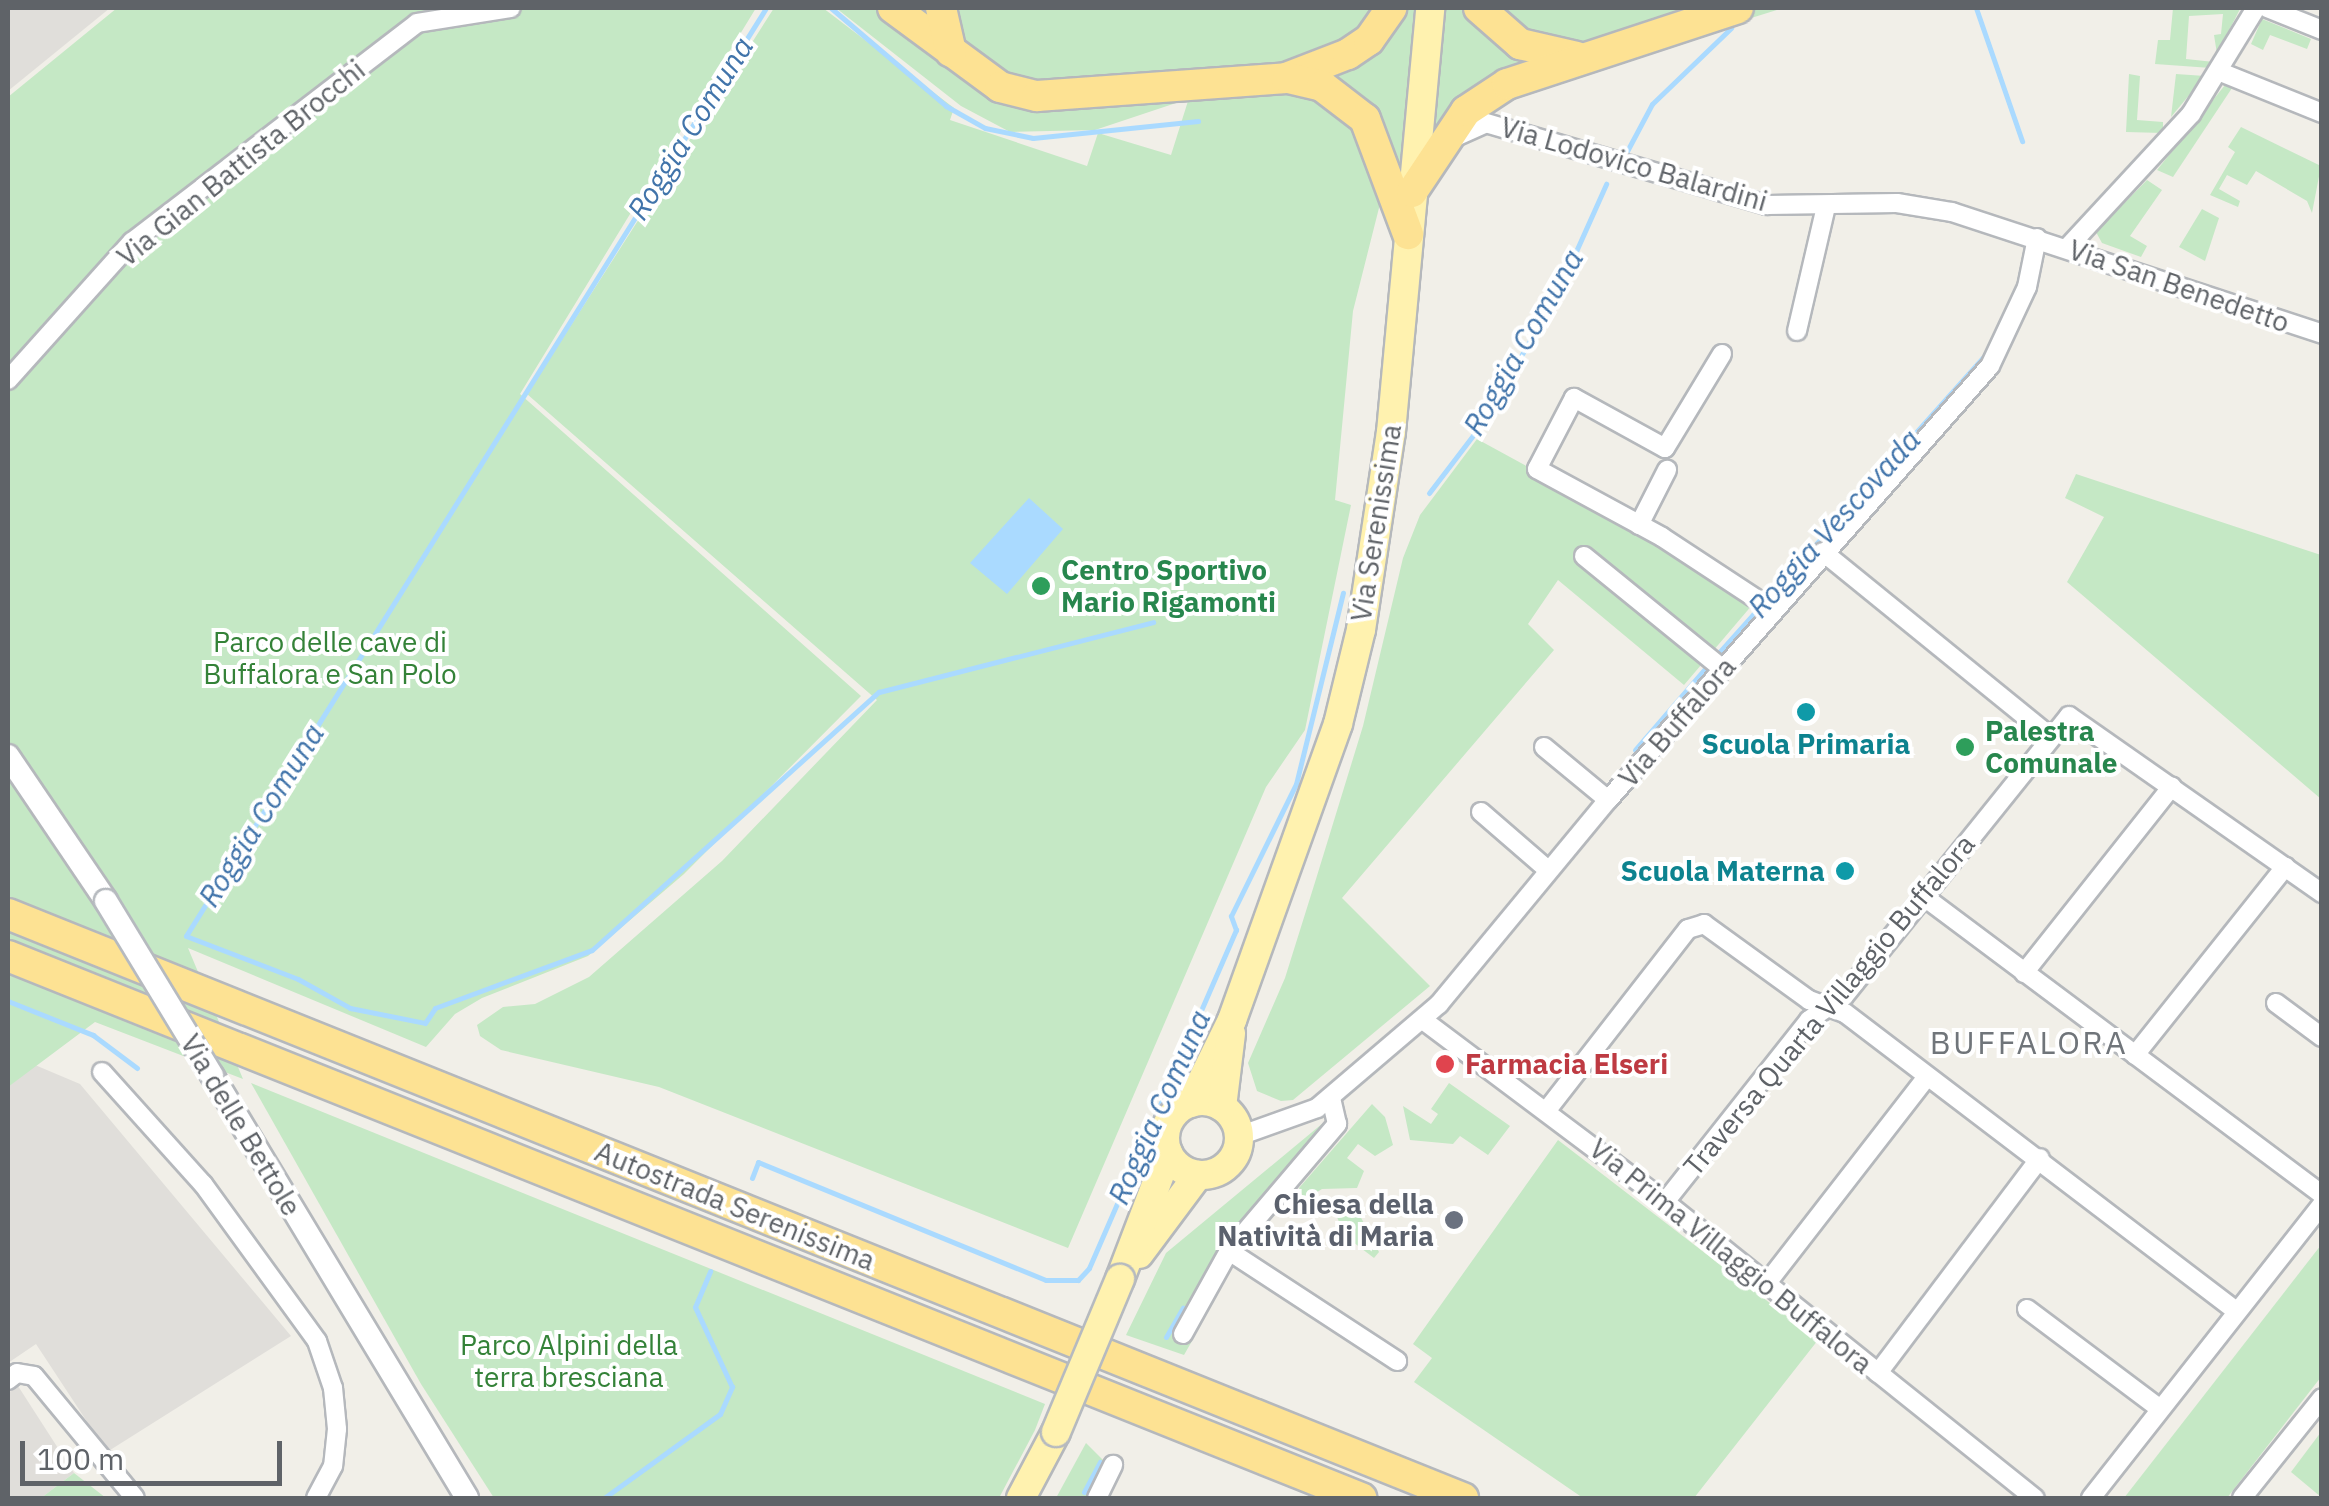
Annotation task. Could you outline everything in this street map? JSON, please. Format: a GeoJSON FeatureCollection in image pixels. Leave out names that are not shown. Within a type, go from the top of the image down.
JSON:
{"type":"FeatureCollection","features":[{"type":"Feature","properties":{"kind":"highway"},"geometry":{"type":"LineString","coordinates":[[893,8],[1000,88],[1036,96],[1286,78],[1322,86],[1365,120],[1408,234]]}},
{"type":"Feature","properties":{"kind":"highway"},"geometry":{"type":"LineString","coordinates":[[942,8],[951,52]]}},
{"type":"Feature","properties":{"kind":"highway"},"geometry":{"type":"LineString","coordinates":[[1286,78],[1348,54],[1369,40],[1391,8]]}},
{"type":"Feature","properties":{"kind":"highway"},"geometry":{"type":"LineString","coordinates":[[1480,8],[1520,44],[1580,57]]}},
{"type":"Feature","properties":{"kind":"highway"},"geometry":{"type":"LineString","coordinates":[[1412,192],[1466,111],[1507,84],[1738,8]]}},
{"type":"Feature","properties":{"kind":"highway","name":"Autostrada Serenissima"},"geometry":{"type":"LineString","coordinates":[[8,914],[1463,1498]]}},
{"type":"Feature","properties":{"kind":"highway","name":"Autostrada Serenissima"},"geometry":{"type":"LineString","coordinates":[[8,956],[1362,1498]]}},
{"type":"Feature","properties":{"kind":"main road","name":"Via Serenissima"},"geometry":{"type":"LineString","coordinates":[[1022,1498],[1056,1432],[1120,1279],[1168,1153],[1168,1123],[1191,1103],[1232,1020],[1338,724],[1360,630],[1391,432],[1430,8]]}},
{"type":"Feature","properties":{"kind":"main road","name":"Via delle Bettole"},"geometry":{"type":"LineString","coordinates":[[8,756],[106,901],[468,1498]]}},
{"type":"Feature","properties":{"kind":"main road","name":"Via Serenissima"},"geometry":{"type":"LineString","coordinates":[[1222,1106],[1232,1020]]}},
{"type":"Feature","properties":{"kind":"main road"},"geometry":{"type":"LineString","coordinates":[[1191,1103],[1222,1106],[1239,1136]]}},
{"type":"Feature","properties":{"kind":"main road","name":"Via Serenissima"},"geometry":{"type":"LineString","coordinates":[[1120,1279],[1198,1175],[1232,1160],[1239,1136]]}},
{"type":"Feature","properties":{"kind":"main road"},"geometry":{"type":"LineString","coordinates":[[1168,1153],[1198,1175]]}},
{"type":"Feature","properties":{"kind":"street","name":"Via Gian Battista Brocchi"},"geometry":{"type":"LineString","coordinates":[[8,380],[132,242],[417,24],[511,8]]}},
{"type":"Feature","properties":{"kind":"street"},"geometry":{"type":"LineString","coordinates":[[2067,248],[2165,144],[2218,71],[2256,8]]}},
{"type":"Feature","properties":{"kind":"street"},"geometry":{"type":"LineString","coordinates":[[2267,8],[2322,30]]}},
{"type":"Feature","properties":{"kind":"street"},"geometry":{"type":"LineString","coordinates":[[2218,71],[2322,113]]}},
{"type":"Feature","properties":{"kind":"street","name":"Via Lodovico Balardini"},"geometry":{"type":"LineString","coordinates":[[1446,142],[1486,122],[1767,206],[1897,204],[2037,238]]}},
{"type":"Feature","properties":{"kind":"street"},"geometry":{"type":"LineString","coordinates":[[1797,331],[1826,206]]}},
{"type":"Feature","properties":{"kind":"street","name":"Via San Benedetto"},"geometry":{"type":"LineString","coordinates":[[2037,238],[2322,334]]}},
{"type":"Feature","properties":{"kind":"street","name":"Via Buffalora"},"geometry":{"type":"LineString","coordinates":[[1239,1136],[1331,1097],[1423,1020],[1823,552],[1990,366],[2027,286],[2037,238]]}},
{"type":"Feature","properties":{"kind":"street"},"geometry":{"type":"LineString","coordinates":[[1722,354],[1664,448],[1574,398],[1537,469],[1640,524],[1774,610]]}},
{"type":"Feature","properties":{"kind":"street"},"geometry":{"type":"LineString","coordinates":[[1640,524],[1668,470]]}},
{"type":"Feature","properties":{"kind":"street"},"geometry":{"type":"LineString","coordinates":[[1823,552],[2051,737]]}},
{"type":"Feature","properties":{"kind":"street"},"geometry":{"type":"LineString","coordinates":[[1584,556],[1723,669]]}},
{"type":"Feature","properties":{"kind":"street","name":"Traversa Quarta Villaggio Buffalora"},"geometry":{"type":"LineString","coordinates":[[1665,1202],[1809,1020],[1844,996],[2069,716],[2172,786]]}},
{"type":"Feature","properties":{"kind":"street","name":"Via Buffalora"},"geometry":{"type":"LineString","coordinates":[[1544,747],[1608,800]]}},
{"type":"Feature","properties":{"kind":"street"},"geometry":{"type":"LineString","coordinates":[[2024,973],[2172,786],[2322,893]]}},
{"type":"Feature","properties":{"kind":"street"},"geometry":{"type":"LineString","coordinates":[[1481,812],[1548,870]]}},
{"type":"Feature","properties":{"kind":"street"},"geometry":{"type":"LineString","coordinates":[[2135,1055],[2285,867]]}},
{"type":"Feature","properties":{"kind":"street"},"geometry":{"type":"LineString","coordinates":[[1923,896],[2322,1195]]}},
{"type":"Feature","properties":{"kind":"street"},"geometry":{"type":"LineString","coordinates":[[1546,1110],[1698,924],[1827,1006],[2040,1158],[2236,1312]]}},
{"type":"Feature","properties":{"kind":"street"},"geometry":{"type":"LineString","coordinates":[[2276,1003],[2322,1037]]}},
{"type":"Feature","properties":{"kind":"street","name":"Via Prima Villaggio Buffalora"},"geometry":{"type":"LineString","coordinates":[[1423,1020],[1665,1202],[2035,1498]]}},
{"type":"Feature","properties":{"kind":"street","name":"Via delle Bettole"},"geometry":{"type":"LineString","coordinates":[[102,1072],[203,1184],[316,1342],[333,1388],[337,1429],[333,1466],[316,1498]]}},
{"type":"Feature","properties":{"kind":"street"},"geometry":{"type":"LineString","coordinates":[[1767,1283],[1927,1077]]}},
{"type":"Feature","properties":{"kind":"street"},"geometry":{"type":"LineString","coordinates":[[1183,1334],[1229,1251],[1337,1124],[1331,1097]]}},
{"type":"Feature","properties":{"kind":"street"},"geometry":{"type":"LineString","coordinates":[[1878,1373],[2040,1158]]}},
{"type":"Feature","properties":{"kind":"street"},"geometry":{"type":"LineString","coordinates":[[2092,1498],[2158,1408],[2322,1204]]}},
{"type":"Feature","properties":{"kind":"street"},"geometry":{"type":"LineString","coordinates":[[1229,1251],[1397,1361]]}},
{"type":"Feature","properties":{"kind":"street"},"geometry":{"type":"LineString","coordinates":[[2028,1308],[2158,1408]]}},
{"type":"Feature","properties":{"kind":"street"},"geometry":{"type":"LineString","coordinates":[[8,1380],[17,1373],[34,1376],[135,1498]]}},
{"type":"Feature","properties":{"kind":"street"},"geometry":{"type":"LineString","coordinates":[[2242,1498],[2322,1398]]}},
{"type":"Feature","properties":{"kind":"street"},"geometry":{"type":"LineString","coordinates":[[1096,1498],[1114,1465]]}},
{"type":"Feature","properties":{"kind":"shaded area"},"geometry":{"type":"Polygon","coordinates":[[[8,8],[110,8],[8,91],[8,8]]]}},
{"type":"Feature","properties":{"kind":"shaded area"},"geometry":{"type":"Polygon","coordinates":[[[35,1065],[80,1084],[291,1336],[107,1452],[36,1344],[8,1363],[8,1086],[35,1065]]]}},
{"type":"Feature","properties":{"kind":"shaded area"},"geometry":{"type":"Polygon","coordinates":[[[18,1386],[74,1473],[41,1498],[8,1498],[8,1393],[18,1386]]]}},
{"type":"Feature","properties":{"kind":"green space","name":"Parco delle cave di Buffalora e San Polo"},"geometry":{"type":"Polygon","coordinates":[[[117,8],[756,8],[520,394],[861,696],[684,874],[588,956],[482,998],[455,1014],[426,1047],[188,948],[243,1079],[95,1022],[8,1087],[8,97],[117,8]]]}},
{"type":"Feature","properties":{"kind":"green space","name":"Centro Sportivo Mario Rigamonti"},"geometry":{"type":"Polygon","coordinates":[[[774,8],[823,8],[954,108],[950,120],[1087,166],[1098,133],[1171,155],[1188,101],[1303,92],[1353,119],[1381,200],[1353,311],[1335,500],[1351,505],[1305,730],[1266,787],[1068,1248],[659,1087],[501,1050],[480,1036],[477,1025],[503,1007],[535,1004],[589,977],[722,861],[877,700],[527,394],[774,8]]]}},
{"type":"Feature","properties":{"kind":"green space"},"geometry":{"type":"Polygon","coordinates":[[[836,8],[1783,8],[1537,85],[1508,100],[1400,189],[1379,118],[1347,88],[1185,100],[1095,130],[1010,132],[961,106],[836,8]]]}},
{"type":"Feature","properties":{"kind":"green space"},"geometry":{"type":"Polygon","coordinates":[[[2173,8],[2240,9],[2217,54],[2214,35],[2221,34],[2223,14],[2189,16],[2186,59],[2214,62],[2211,68],[2155,64],[2158,40],[2170,40],[2173,8]]]}},
{"type":"Feature","properties":{"kind":"green space"},"geometry":{"type":"Polygon","coordinates":[[[2262,19],[2311,39],[2307,49],[2270,35],[2263,50],[2251,44],[2262,19]]]}},
{"type":"Feature","properties":{"kind":"green space"},"geometry":{"type":"Polygon","coordinates":[[[2129,74],[2140,76],[2137,120],[2163,122],[2163,133],[2126,132],[2129,74]]]}},
{"type":"Feature","properties":{"kind":"green space"},"geometry":{"type":"Polygon","coordinates":[[[2176,74],[2205,76],[2171,117],[2176,74]]]}},
{"type":"Feature","properties":{"kind":"green space"},"geometry":{"type":"Polygon","coordinates":[[[2225,85],[2232,88],[2173,177],[2157,170],[2225,85]]]}},
{"type":"Feature","properties":{"kind":"green space"},"geometry":{"type":"Polygon","coordinates":[[[2241,127],[2321,166],[2312,213],[2307,201],[2256,171],[2247,185],[2227,175],[2219,189],[2240,201],[2238,207],[2210,195],[2235,152],[2228,147],[2241,127]]]}},
{"type":"Feature","properties":{"kind":"green space"},"geometry":{"type":"Polygon","coordinates":[[[2147,180],[2162,190],[2130,236],[2147,246],[2141,257],[2102,243],[2096,232],[2147,180]]]}},
{"type":"Feature","properties":{"kind":"green space"},"geometry":{"type":"Polygon","coordinates":[[[2202,209],[2219,218],[2205,261],[2179,247],[2202,209]]]}},
{"type":"Feature","properties":{"kind":"green space"},"geometry":{"type":"Polygon","coordinates":[[[1477,439],[1662,540],[1753,604],[1684,685],[1558,580],[1528,624],[1554,650],[1342,898],[1430,986],[1293,1100],[1281,1101],[1257,1091],[1248,1063],[1285,978],[1363,726],[1403,558],[1420,515],[1477,439]]]}},
{"type":"Feature","properties":{"kind":"green space"},"geometry":{"type":"Polygon","coordinates":[[[2076,474],[2321,555],[2321,799],[2067,582],[2104,517],[2065,498],[2076,474]]]}},
{"type":"Feature","properties":{"kind":"green space","name":"Parco Alpini della terra bresciana"},"geometry":{"type":"Polygon","coordinates":[[[251,1083],[1045,1404],[1035,1430],[999,1498],[494,1498],[421,1384],[251,1083]]]}},
{"type":"Feature","properties":{"kind":"green space"},"geometry":{"type":"Polygon","coordinates":[[[1449,1083],[1510,1126],[1488,1155],[1460,1136],[1453,1144],[1410,1140],[1403,1106],[1431,1124],[1438,1114],[1431,1109],[1449,1083]]]}},
{"type":"Feature","properties":{"kind":"green space"},"geometry":{"type":"Polygon","coordinates":[[[1372,1104],[1385,1117],[1393,1145],[1375,1156],[1358,1144],[1347,1158],[1364,1171],[1357,1188],[1322,1189],[1304,1200],[1299,1188],[1372,1104]]]}},
{"type":"Feature","properties":{"kind":"green space"},"geometry":{"type":"Polygon","coordinates":[[[1323,1123],[1220,1247],[1172,1332],[1192,1341],[1184,1355],[1126,1335],[1166,1253],[1323,1123]]]}},
{"type":"Feature","properties":{"kind":"green space"},"geometry":{"type":"Polygon","coordinates":[[[1558,1140],[1818,1340],[1694,1498],[1583,1498],[1414,1382],[1432,1358],[1413,1344],[1558,1140]]]}},
{"type":"Feature","properties":{"kind":"green space"},"geometry":{"type":"Polygon","coordinates":[[[1334,1210],[1357,1210],[1379,1252],[1374,1258],[1345,1236],[1334,1210]]]}},
{"type":"Feature","properties":{"kind":"green space"},"geometry":{"type":"Polygon","coordinates":[[[2321,1245],[2321,1377],[2227,1498],[2124,1498],[2321,1245]]]}},
{"type":"Feature","properties":{"kind":"green space"},"geometry":{"type":"Polygon","coordinates":[[[2321,1432],[2321,1497],[2291,1472],[2321,1432]]]}},
{"type":"Feature","properties":{"kind":"green space"},"geometry":{"type":"Polygon","coordinates":[[[1086,1443],[1105,1462],[1086,1498],[1056,1498],[1086,1443]]]}},
{"type":"Feature","properties":{"kind":"green space"},"geometry":{"type":"Polygon","coordinates":[[[74,1473],[106,1498],[41,1498],[74,1473]]]}},
{"type":"Feature","properties":{"kind":"water"},"geometry":{"type":"Polygon","coordinates":[[[1029,498],[1063,529],[1007,594],[970,563],[1029,498]]]}},
{"type":"Feature","properties":{"kind":"waterway","name":"Roggia Comuna"},"geometry":{"type":"LineString","coordinates":[[766,8],[186,936],[298,979],[350,1008],[425,1023],[435,1008],[592,950],[879,692],[1153,622]]}},
{"type":"Feature","properties":{"kind":"waterway","name":"Roggia Comuna"},"geometry":{"type":"LineString","coordinates":[[831,8],[946,106],[985,128],[1033,138],[1198,121]]}},
{"type":"Feature","properties":{"kind":"waterway","name":"Roggia Vescovada"},"geometry":{"type":"LineString","coordinates":[[1976,8],[2022,141]]}},
{"type":"Feature","properties":{"kind":"waterway","name":"Roggia Comuna"},"geometry":{"type":"LineString","coordinates":[[1626,153],[1652,104],[1731,28]]}},
{"type":"Feature","properties":{"kind":"waterway","name":"Roggia Comuna"},"geometry":{"type":"LineString","coordinates":[[1429,493],[1480,426],[1556,296],[1606,184]]}},
{"type":"Feature","properties":{"kind":"waterway","name":"Roggia Vescovada"},"geometry":{"type":"LineString","coordinates":[[1715,657],[1991,348]]}},
{"type":"Feature","properties":{"kind":"waterway","name":"Roggia Comuna"},"geometry":{"type":"LineString","coordinates":[[752,1178],[758,1162],[1046,1280],[1078,1280],[1089,1268],[1236,930],[1231,916],[1296,784],[1343,593]]}},
{"type":"Feature","properties":{"kind":"waterway","name":"Roggia Vescovada"},"geometry":{"type":"LineString","coordinates":[[1635,750],[1708,665]]}},
{"type":"Feature","properties":{"kind":"waterway","name":"Roggia Comuna"},"geometry":{"type":"LineString","coordinates":[[8,1001],[93,1035],[137,1068]]}},
{"type":"Feature","properties":{"kind":"waterway","name":"Roggia Comuna"},"geometry":{"type":"LineString","coordinates":[[604,1498],[720,1414],[732,1387],[695,1307],[710,1271]]}},
{"type":"Feature","properties":{"kind":"waterway","name":"Roggia Vescovada"},"geometry":{"type":"LineString","coordinates":[[1166,1337],[1183,1308]]}},
{"type":"Feature","properties":{"kind":"waterway","name":"Roggia Vescovada"},"geometry":{"type":"LineString","coordinates":[[1084,1492],[1100,1462]]}},
{"type":"Feature","properties":{"kind":"place","name":"Centro Sportivo Mario Rigamonti"},"geometry":{"type":"Point","coordinates":[1041,586]}},
{"type":"Feature","properties":{"kind":"place","name":"Scuola Primaria"},"geometry":{"type":"Point","coordinates":[1806,712]}},
{"type":"Feature","properties":{"kind":"place","name":"Palestra Comunale"},"geometry":{"type":"Point","coordinates":[1965,747]}},
{"type":"Feature","properties":{"kind":"place","name":"Scuola Materna"},"geometry":{"type":"Point","coordinates":[1845,871]}},
{"type":"Feature","properties":{"kind":"place","name":"Farmacia Elseri"},"geometry":{"type":"Point","coordinates":[1445,1064]}},
{"type":"Feature","properties":{"kind":"place","name":"Chiesa della Natività di Maria"},"geometry":{"type":"Point","coordinates":[1454,1220]}},
{"type":"Feature","properties":{"kind":"district","name":"BUFFALORA"},"geometry":{"type":"Point","coordinates":[2029,1042]}}]}
